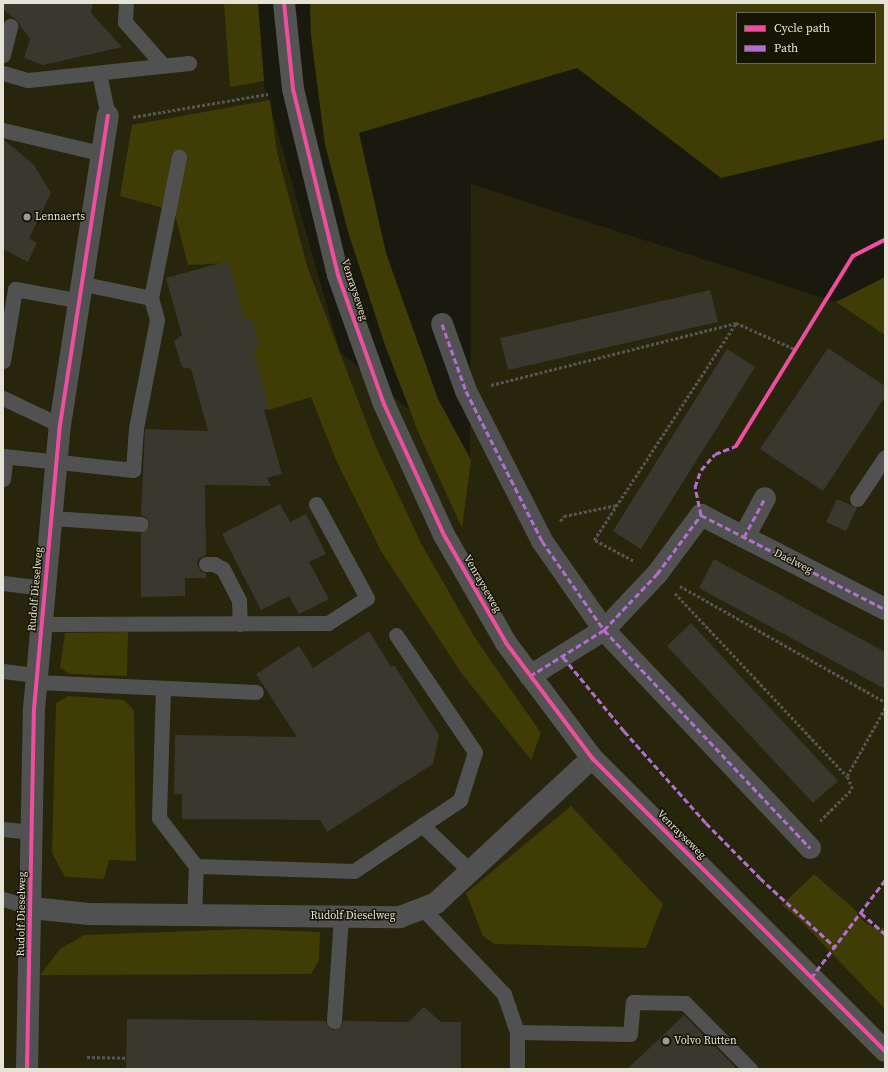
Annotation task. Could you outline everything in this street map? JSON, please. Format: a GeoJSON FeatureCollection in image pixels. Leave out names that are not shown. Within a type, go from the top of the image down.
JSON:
{"type":"FeatureCollection","features":[{"type":"Feature","properties":{"kind":"street","name":"Venrayseweg"},"geometry":{"type":"LineString","coordinates":[[284,3],[293,89],[338,275],[384,404],[444,535],[506,643],[592,758],[885,1051]]}},
{"type":"Feature","properties":{"kind":"street","name":"Rudolf Dieselweg"},"geometry":{"type":"LineString","coordinates":[[27,1069],[37,678],[60,425],[104,154],[108,119]]}},
{"type":"Feature","properties":{"kind":"street"},"geometry":{"type":"LineString","coordinates":[[442,324],[466,391],[542,540],[604,630],[805,843]]}},
{"type":"Feature","properties":{"kind":"street"},"geometry":{"type":"LineString","coordinates":[[744,537],[765,498]]}},
{"type":"Feature","properties":{"kind":"street","name":"Daelweg"},"geometry":{"type":"LineString","coordinates":[[657,574],[701,515],[885,609]]}},
{"type":"Feature","properties":{"kind":"street"},"geometry":{"type":"LineString","coordinates":[[530,676],[604,630],[657,574]]}},
{"type":"Feature","properties":{"kind":"street","name":"Rudolf Dieselweg"},"geometry":{"type":"LineString","coordinates":[[32,908],[89,914],[400,917],[436,903],[592,758]]}},
{"type":"Feature","properties":{"kind":"lane"},"geometry":{"type":"LineString","coordinates":[[126,3],[125,22],[163,66]]}},
{"type":"Feature","properties":{"kind":"lane"},"geometry":{"type":"LineString","coordinates":[[3,55],[10,26]]}},
{"type":"Feature","properties":{"kind":"lane"},"geometry":{"type":"LineString","coordinates":[[3,74],[28,80],[189,63]]}},
{"type":"Feature","properties":{"kind":"lane"},"geometry":{"type":"LineString","coordinates":[[99,73],[108,119]]}},
{"type":"Feature","properties":{"kind":"lane"},"geometry":{"type":"LineString","coordinates":[[3,130],[104,154]]}},
{"type":"Feature","properties":{"kind":"lane"},"geometry":{"type":"LineString","coordinates":[[3,479],[4,456],[133,470],[136,428],[157,320],[151,298],[179,157]]}},
{"type":"Feature","properties":{"kind":"lane"},"geometry":{"type":"LineString","coordinates":[[3,360],[16,289],[151,298]]}},
{"type":"Feature","properties":{"kind":"lane"},"geometry":{"type":"LineString","coordinates":[[3,398],[60,425]]}},
{"type":"Feature","properties":{"kind":"lane"},"geometry":{"type":"LineString","coordinates":[[858,499],[885,457]]}},
{"type":"Feature","properties":{"kind":"lane"},"geometry":{"type":"LineString","coordinates":[[42,624],[328,623],[367,598],[316,504]]}},
{"type":"Feature","properties":{"kind":"lane"},"geometry":{"type":"LineString","coordinates":[[52,518],[141,524]]}},
{"type":"Feature","properties":{"kind":"lane"},"geometry":{"type":"LineString","coordinates":[[206,564],[214,564],[223,569],[239,600],[240,624]]}},
{"type":"Feature","properties":{"kind":"lane"},"geometry":{"type":"LineString","coordinates":[[3,582],[45,588]]}},
{"type":"Feature","properties":{"kind":"lane"},"geometry":{"type":"LineString","coordinates":[[196,866],[354,871],[460,800],[474,752],[396,635]]}},
{"type":"Feature","properties":{"kind":"lane"},"geometry":{"type":"LineString","coordinates":[[3,671],[37,678],[162,688],[256,692]]}},
{"type":"Feature","properties":{"kind":"lane"},"geometry":{"type":"LineString","coordinates":[[162,688],[159,818],[196,866],[194,915]]}},
{"type":"Feature","properties":{"kind":"lane"},"geometry":{"type":"LineString","coordinates":[[422,825],[470,871]]}},
{"type":"Feature","properties":{"kind":"lane"},"geometry":{"type":"LineString","coordinates":[[3,829],[32,832]]}},
{"type":"Feature","properties":{"kind":"lane"},"geometry":{"type":"LineString","coordinates":[[3,899],[32,908]]}},
{"type":"Feature","properties":{"kind":"lane"},"geometry":{"type":"LineString","coordinates":[[422,908],[504,994],[517,1032],[517,1069]]}},
{"type":"Feature","properties":{"kind":"lane"},"geometry":{"type":"LineString","coordinates":[[334,1021],[341,916]]}},
{"type":"Feature","properties":{"kind":"lane"},"geometry":{"type":"LineString","coordinates":[[517,1032],[630,1034],[633,1002],[685,1003],[750,1069]]}},
{"type":"Feature","properties":{"kind":"path"},"geometry":{"type":"LineString","coordinates":[[108,119],[293,89]]}},
{"type":"Feature","properties":{"kind":"path"},"geometry":{"type":"LineString","coordinates":[[466,391],[736,323],[795,349]]}},
{"type":"Feature","properties":{"kind":"path"},"geometry":{"type":"LineString","coordinates":[[791,356],[799,343]]}},
{"type":"Feature","properties":{"kind":"path"},"geometry":{"type":"LineString","coordinates":[[542,540],[564,516],[617,505]]}},
{"type":"Feature","properties":{"kind":"path"},"geometry":{"type":"LineString","coordinates":[[657,574],[847,776],[852,789],[805,843]]}},
{"type":"Feature","properties":{"kind":"path"},"geometry":{"type":"LineString","coordinates":[[847,776],[885,708]]}},
{"type":"Feature","properties":{"kind":"path"},"geometry":{"type":"LineString","coordinates":[[87,1057],[126,1058]]}},
{"type":"Feature","properties":{"kind":"shaded area"},"geometry":{"type":"Polygon","coordinates":[[[3,3],[241,3],[340,352],[470,460],[471,184],[836,302],[885,320],[885,1069],[3,1069],[3,3]]]}},
{"type":"Feature","properties":{"kind":"shaded area"},"geometry":{"type":"Polygon","coordinates":[[[224,3],[258,3],[264,81],[230,87],[224,3]]]}},
{"type":"Feature","properties":{"kind":"shaded area"},"geometry":{"type":"Polygon","coordinates":[[[310,3],[885,3],[885,139],[721,178],[577,68],[359,133],[386,253],[438,399],[471,460],[462,528],[419,434],[385,345],[349,235],[325,145],[311,36],[310,3]]]}},
{"type":"Feature","properties":{"kind":"shaded area"},"geometry":{"type":"Polygon","coordinates":[[[270,100],[277,152],[307,266],[375,445],[421,543],[475,638],[541,733],[531,760],[462,674],[381,551],[336,460],[311,397],[269,410],[228,263],[188,265],[174,211],[120,196],[132,125],[270,100]]]}},
{"type":"Feature","properties":{"kind":"shaded area"},"geometry":{"type":"Polygon","coordinates":[[[885,277],[885,335],[836,302],[885,277]]]}},
{"type":"Feature","properties":{"kind":"shaded area"},"geometry":{"type":"Polygon","coordinates":[[[128,632],[127,676],[70,674],[60,668],[65,633],[128,632]]]}},
{"type":"Feature","properties":{"kind":"shaded area"},"geometry":{"type":"Polygon","coordinates":[[[69,696],[124,700],[134,710],[136,861],[109,860],[104,879],[65,877],[52,853],[56,703],[69,696]]]}},
{"type":"Feature","properties":{"kind":"shaded area"},"geometry":{"type":"Polygon","coordinates":[[[571,806],[663,904],[646,948],[494,944],[483,936],[466,893],[571,806]]]}},
{"type":"Feature","properties":{"kind":"shaded area"},"geometry":{"type":"Polygon","coordinates":[[[814,874],[853,908],[864,922],[879,930],[885,926],[885,1009],[801,921],[782,905],[814,874]]]}},
{"type":"Feature","properties":{"kind":"shaded area"},"geometry":{"type":"Polygon","coordinates":[[[246,929],[320,932],[319,960],[311,974],[40,975],[60,949],[84,935],[246,929]]]}},
{"type":"Feature","properties":{"kind":"building"},"geometry":{"type":"Polygon","coordinates":[[[3,3],[93,3],[91,13],[122,47],[43,65],[24,58],[30,39],[16,20],[3,9],[3,3]]]}},
{"type":"Feature","properties":{"kind":"building"},"geometry":{"type":"Polygon","coordinates":[[[3,139],[34,165],[51,193],[29,238],[37,243],[28,262],[3,249],[3,139]]]}},
{"type":"Feature","properties":{"kind":"building"},"geometry":{"type":"Polygon","coordinates":[[[228,261],[244,318],[253,320],[259,345],[253,350],[269,409],[264,410],[282,474],[267,478],[271,486],[205,485],[206,555],[198,559],[197,564],[201,572],[206,573],[206,578],[185,578],[185,596],[141,597],[141,533],[148,529],[150,524],[146,517],[141,515],[145,429],[208,431],[191,369],[182,367],[174,341],[182,335],[166,278],[228,261]]]}},
{"type":"Feature","properties":{"kind":"building"},"geometry":{"type":"Polygon","coordinates":[[[710,290],[718,322],[508,370],[500,338],[710,290]]]}},
{"type":"Feature","properties":{"kind":"building"},"geometry":{"type":"Polygon","coordinates":[[[828,348],[885,386],[885,397],[823,491],[760,449],[828,348]]]}},
{"type":"Feature","properties":{"kind":"building"},"geometry":{"type":"Polygon","coordinates":[[[727,349],[755,367],[641,549],[613,531],[727,349]]]}},
{"type":"Feature","properties":{"kind":"building"},"geometry":{"type":"Polygon","coordinates":[[[837,499],[857,508],[846,531],[826,522],[837,499]]]}},
{"type":"Feature","properties":{"kind":"building"},"geometry":{"type":"Polygon","coordinates":[[[280,504],[290,522],[306,514],[326,554],[309,562],[329,599],[299,614],[289,596],[261,610],[222,534],[280,504]]]}},
{"type":"Feature","properties":{"kind":"building"},"geometry":{"type":"Polygon","coordinates":[[[714,559],[885,652],[885,689],[699,588],[714,559]]]}},
{"type":"Feature","properties":{"kind":"building"},"geometry":{"type":"Polygon","coordinates":[[[691,623],[838,781],[813,803],[667,646],[691,623]]]}},
{"type":"Feature","properties":{"kind":"building"},"geometry":{"type":"Polygon","coordinates":[[[369,631],[391,667],[394,665],[439,735],[433,764],[327,832],[320,820],[182,819],[182,794],[174,794],[175,735],[297,737],[256,674],[299,646],[313,668],[369,631]]]}},
{"type":"Feature","properties":{"kind":"building"},"geometry":{"type":"Polygon","coordinates":[[[424,1007],[441,1022],[461,1022],[461,1069],[126,1069],[127,1019],[325,1021],[329,1028],[334,1030],[341,1026],[343,1021],[408,1022],[424,1007]]]}},
{"type":"Feature","properties":{"kind":"building"},"geometry":{"type":"Polygon","coordinates":[[[684,1015],[737,1069],[627,1069],[657,1041],[684,1015]]]}},
{"type":"Feature","properties":{"kind":"marked path"},"geometry":{"type":"LineString","coordinates":[[442,324],[466,391],[542,541],[604,630],[810,848]]}},
{"type":"Feature","properties":{"kind":"marked path"},"geometry":{"type":"LineString","coordinates":[[701,515],[695,487],[701,470],[715,454],[736,446]]}},
{"type":"Feature","properties":{"kind":"marked path"},"geometry":{"type":"LineString","coordinates":[[744,537],[765,498]]}},
{"type":"Feature","properties":{"kind":"marked path"},"geometry":{"type":"LineString","coordinates":[[701,515],[885,609]]}},
{"type":"Feature","properties":{"kind":"marked path"},"geometry":{"type":"LineString","coordinates":[[530,676],[604,630],[657,574],[701,515]]}},
{"type":"Feature","properties":{"kind":"marked path"},"geometry":{"type":"LineString","coordinates":[[563,657],[624,731],[706,823],[760,878],[835,947]]}},
{"type":"Feature","properties":{"kind":"marked path"},"geometry":{"type":"LineString","coordinates":[[811,978],[885,880]]}},
{"type":"Feature","properties":{"kind":"marked path"},"geometry":{"type":"LineString","coordinates":[[861,913],[885,934]]}},
{"type":"Feature","properties":{"kind":"cycle path"},"geometry":{"type":"LineString","coordinates":[[284,3],[293,89],[338,275],[384,404],[444,535],[506,643],[592,758],[885,1051]]}},
{"type":"Feature","properties":{"kind":"cycle path"},"geometry":{"type":"LineString","coordinates":[[27,1069],[34,709],[60,425],[108,116]]}},
{"type":"Feature","properties":{"kind":"cycle path"},"geometry":{"type":"LineString","coordinates":[[736,446],[853,256],[885,240]]}},
{"type":"Feature","properties":{"kind":"place","name":"Lennaerts"},"geometry":{"type":"Point","coordinates":[27,217]}},
{"type":"Feature","properties":{"kind":"place","name":"Volvo Rutten"},"geometry":{"type":"Point","coordinates":[666,1041]}}]}
